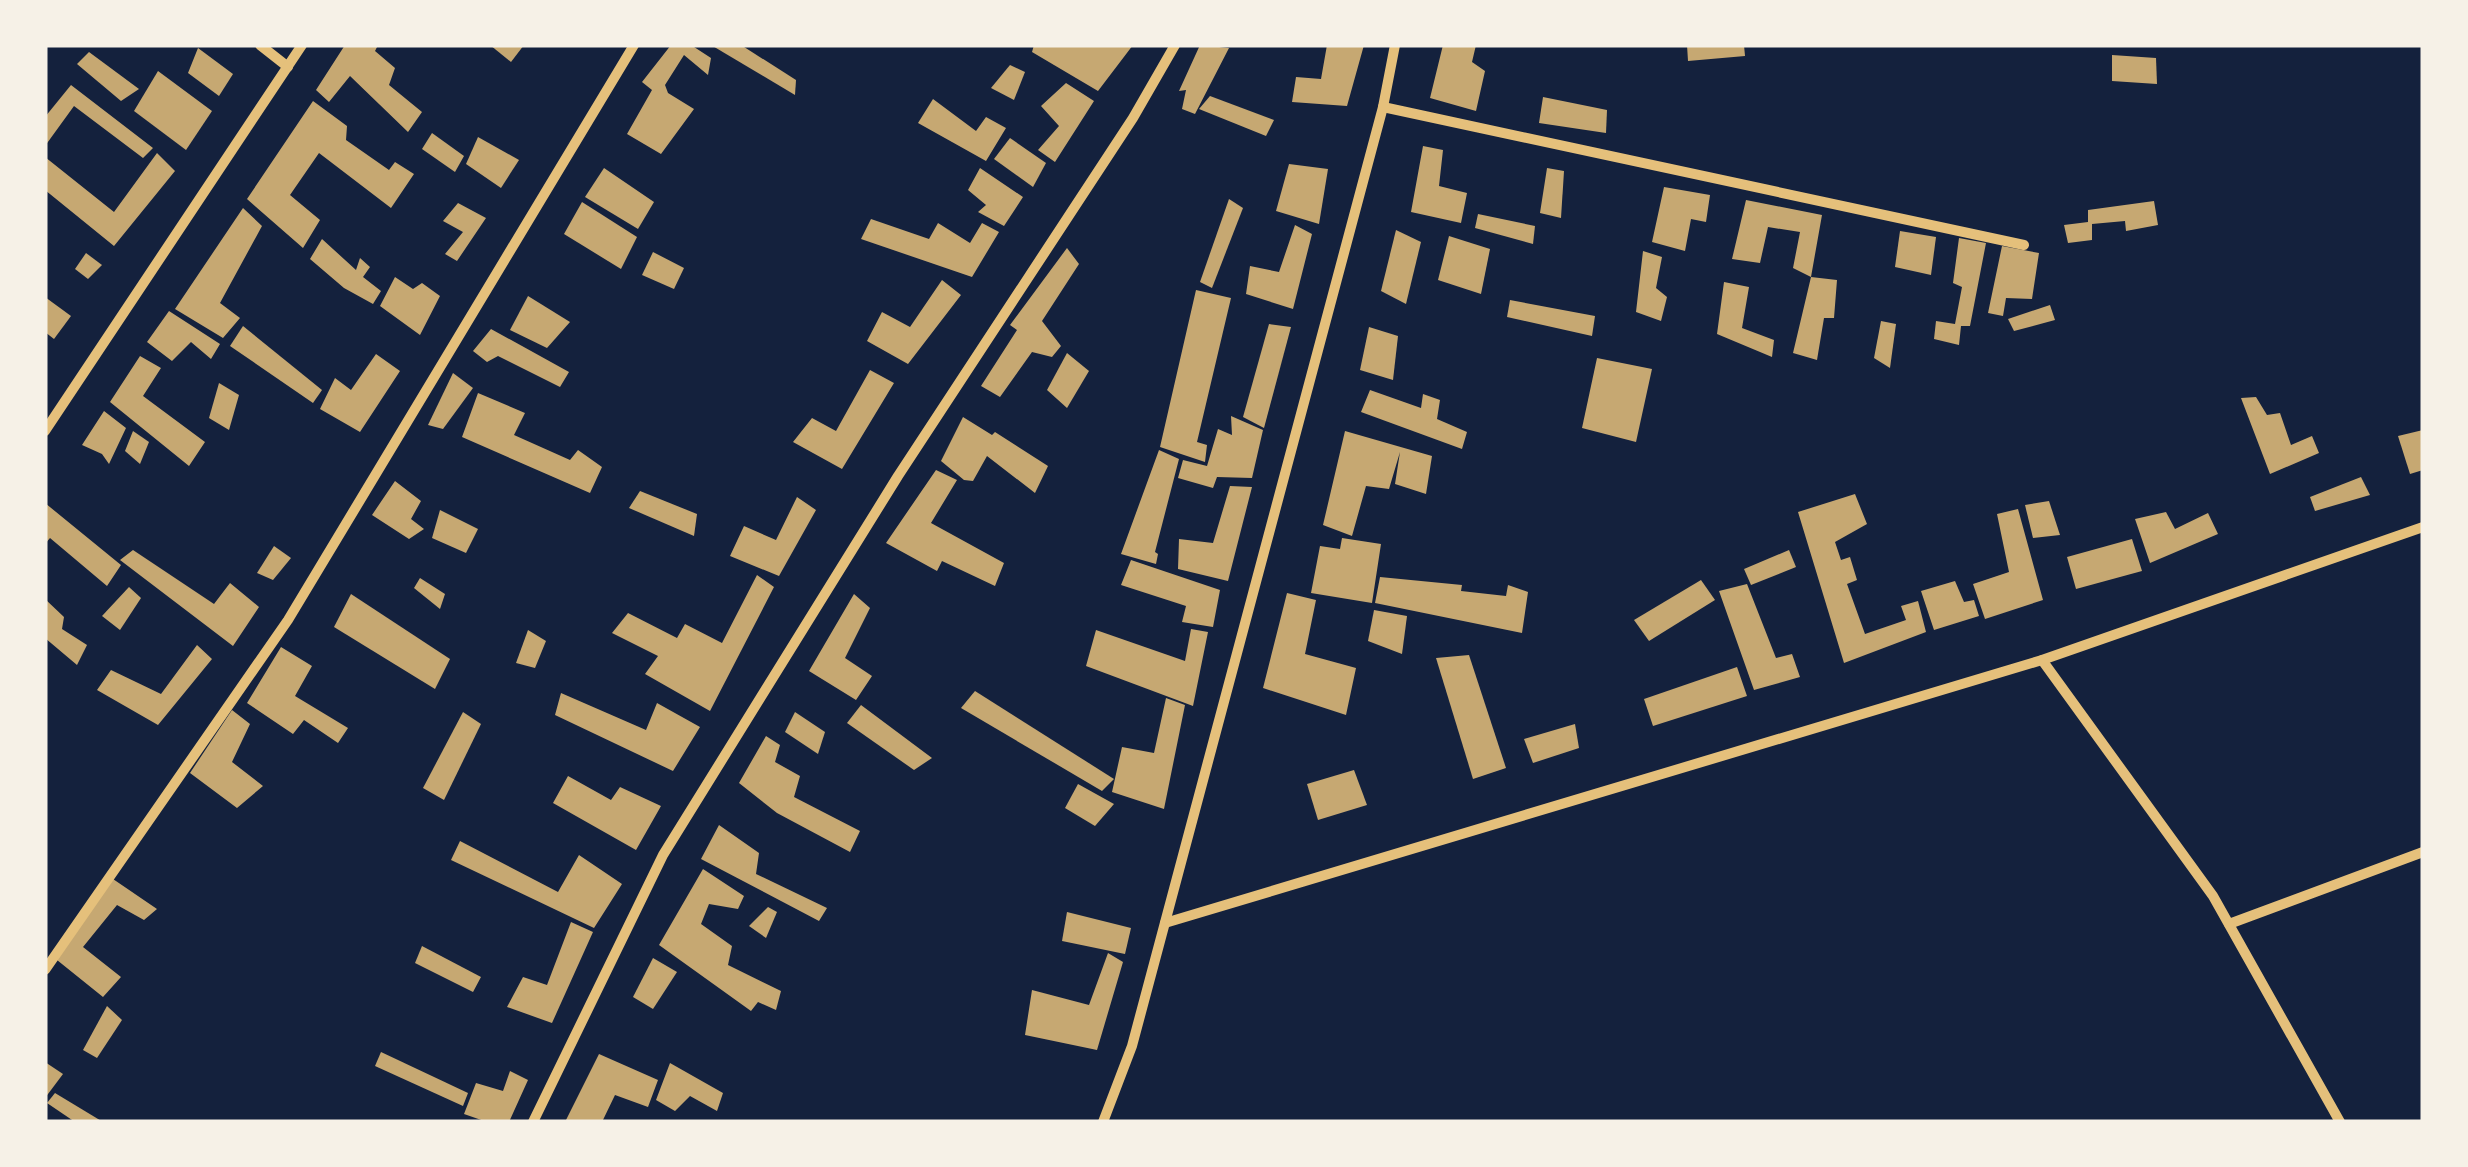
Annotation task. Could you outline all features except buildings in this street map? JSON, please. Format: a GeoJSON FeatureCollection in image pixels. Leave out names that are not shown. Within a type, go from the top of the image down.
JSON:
{"type":"FeatureCollection","features":[{"type":"Feature","properties":{"kind":"street"},"geometry":{"type":"LineString","coordinates":[[260,45],[288,67]]}},
{"type":"Feature","properties":{"kind":"street"},"geometry":{"type":"LineString","coordinates":[[45,431],[302,45]]}},
{"type":"Feature","properties":{"kind":"street"},"geometry":{"type":"LineString","coordinates":[[45,970],[288,620],[634,45]]}},
{"type":"Feature","properties":{"kind":"street"},"geometry":{"type":"LineString","coordinates":[[533,1122],[663,855],[898,476],[1133,118],[1175,45]]}},
{"type":"Feature","properties":{"kind":"street"},"geometry":{"type":"LineString","coordinates":[[1103,1122],[1132,1046],[1384,108],[1395,45]]}},
{"type":"Feature","properties":{"kind":"street"},"geometry":{"type":"LineString","coordinates":[[1384,108],[2024,245]]}},
{"type":"Feature","properties":{"kind":"street"},"geometry":{"type":"LineString","coordinates":[[1165,923],[2042,660],[2423,527]]}},
{"type":"Feature","properties":{"kind":"street"},"geometry":{"type":"LineString","coordinates":[[2042,660],[2213,896],[2340,1122]]}},
{"type":"Feature","properties":{"kind":"street"},"geometry":{"type":"LineString","coordinates":[[2229,924],[2423,852]]}}]}
